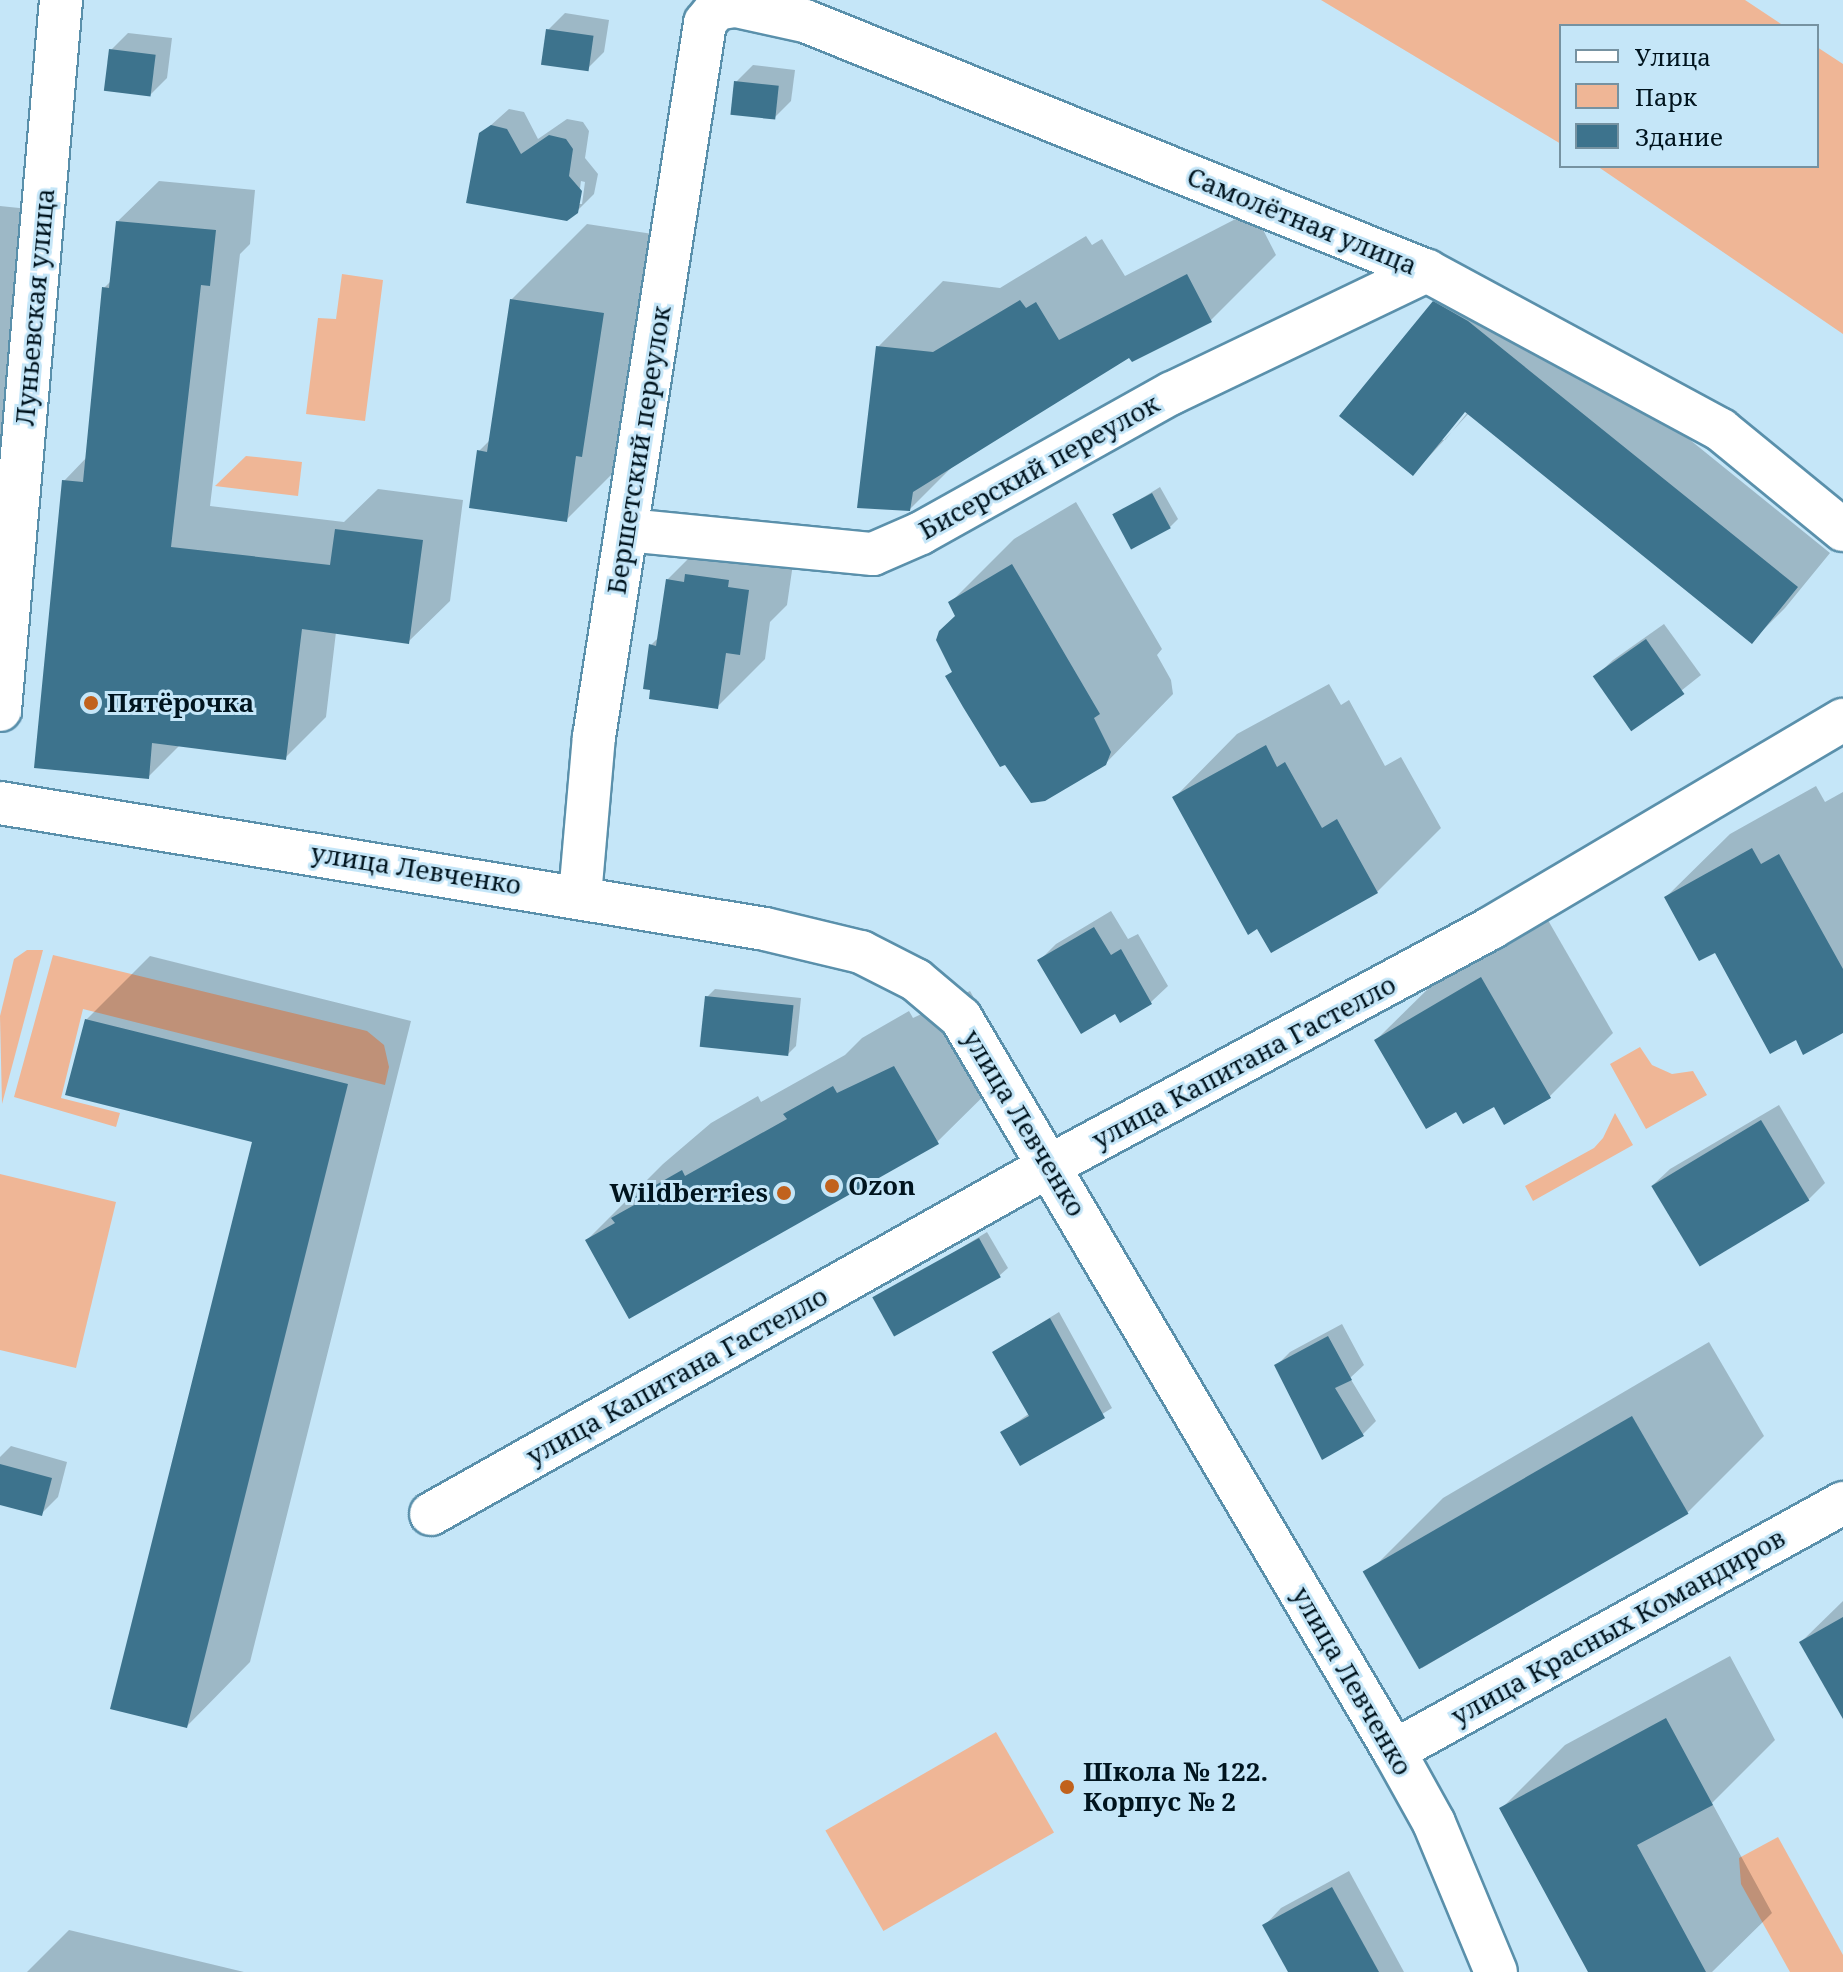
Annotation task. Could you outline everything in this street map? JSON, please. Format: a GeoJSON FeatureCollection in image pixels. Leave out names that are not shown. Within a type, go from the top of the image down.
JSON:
{"type":"FeatureCollection","features":[{"type":"Feature","properties":{"kind":"street","name":"Луньевская улица"},"geometry":{"type":"LineString","coordinates":[[0,710],[61,0]]}},
{"type":"Feature","properties":{"kind":"street","name":"Самолётная улица"},"geometry":{"type":"LineString","coordinates":[[716,9],[736,6],[805,21],[1427,271],[1721,430],[1843,530]]}},
{"type":"Feature","properties":{"kind":"street","name":"Бершетский переулок"},"geometry":{"type":"LineString","coordinates":[[580,896],[594,737],[705,23],[716,9]]}},
{"type":"Feature","properties":{"kind":"street","name":"Бисерский переулок"},"geometry":{"type":"LineString","coordinates":[[627,530],[873,554],[921,533],[1172,393],[1427,271]]}},
{"type":"Feature","properties":{"kind":"street","name":"улица Капитана Гастелло"},"geometry":{"type":"LineString","coordinates":[[431,1514],[1051,1165],[1491,928],[1843,720]]}},
{"type":"Feature","properties":{"kind":"street","name":"улица Левченко"},"geometry":{"type":"LineString","coordinates":[[0,803],[580,896],[765,929],[861,952],[916,980],[961,1018],[1051,1165],[1394,1751],[1434,1823],[1496,1972]]}},
{"type":"Feature","properties":{"kind":"street","name":"улица Красных Командиров"},"geometry":{"type":"LineString","coordinates":[[1394,1751],[1843,1503]]}},
{"type":"Feature","properties":{"kind":"green space"},"geometry":{"type":"Polygon","coordinates":[[[1321,0],[1745,0],[1781,24],[1559,24],[1559,143],[1321,0]]]}},
{"type":"Feature","properties":{"kind":"green space"},"geometry":{"type":"Polygon","coordinates":[[[1819,48],[1843,64],[1843,334],[1600,168],[1819,168],[1819,48]]]}},
{"type":"Feature","properties":{"kind":"green space"},"geometry":{"type":"Polygon","coordinates":[[[342,274],[383,280],[365,421],[306,414],[318,318],[336,319],[342,274]]]}},
{"type":"Feature","properties":{"kind":"green space"},"geometry":{"type":"Polygon","coordinates":[[[246,456],[302,462],[298,496],[215,486],[246,456]]]}},
{"type":"Feature","properties":{"kind":"green space"},"geometry":{"type":"Polygon","coordinates":[[[27,950],[43,950],[2,1104],[0,1016],[14,959],[27,950]]]}},
{"type":"Feature","properties":{"kind":"green space"},"geometry":{"type":"Polygon","coordinates":[[[53,955],[367,1031],[384,1045],[389,1067],[385,1085],[83,1009],[61,1098],[120,1113],[116,1127],[14,1097],[53,955]]]}},
{"type":"Feature","properties":{"kind":"green space"},"geometry":{"type":"Polygon","coordinates":[[[1640,1047],[1652,1065],[1672,1074],[1693,1071],[1707,1095],[1646,1129],[1610,1064],[1640,1047]]]}},
{"type":"Feature","properties":{"kind":"green space"},"geometry":{"type":"Polygon","coordinates":[[[1615,1113],[1633,1145],[1533,1201],[1525,1186],[1594,1148],[1603,1138],[1615,1113]]]}},
{"type":"Feature","properties":{"kind":"green space"},"geometry":{"type":"Polygon","coordinates":[[[0,1174],[116,1202],[76,1368],[0,1350],[0,1174]]]}},
{"type":"Feature","properties":{"kind":"green space"},"geometry":{"type":"Polygon","coordinates":[[[996,1732],[1054,1832],[883,1931],[825,1830],[996,1732]]]}},
{"type":"Feature","properties":{"kind":"green space"},"geometry":{"type":"Polygon","coordinates":[[[1778,1837],[1843,1955],[1843,1972],[1790,1972],[1741,1884],[1739,1858],[1778,1837]]]}},
{"type":"Feature","properties":{"kind":"building"},"geometry":{"type":"Polygon","coordinates":[[[546,29],[594,36],[589,71],[541,65],[546,29]]]}},
{"type":"Feature","properties":{"kind":"building"},"geometry":{"type":"Polygon","coordinates":[[[109,49],[156,55],[151,96],[104,91],[109,49]]]}},
{"type":"Feature","properties":{"kind":"building"},"geometry":{"type":"Polygon","coordinates":[[[734,81],[779,86],[775,120],[730,115],[734,81]]]}},
{"type":"Feature","properties":{"kind":"building"},"geometry":{"type":"Polygon","coordinates":[[[491,125],[507,129],[521,154],[549,135],[566,139],[573,149],[569,176],[582,191],[578,213],[567,221],[466,203],[479,133],[491,125]]]}},
{"type":"Feature","properties":{"kind":"building"},"geometry":{"type":"Polygon","coordinates":[[[116,221],[216,230],[210,286],[201,285],[171,547],[330,565],[335,529],[423,540],[409,644],[302,629],[286,760],[152,743],[149,779],[34,768],[62,480],[83,482],[102,287],[109,288],[116,221]]]}},
{"type":"Feature","properties":{"kind":"building"},"geometry":{"type":"Polygon","coordinates":[[[1187,274],[1212,322],[1132,362],[1129,358],[913,492],[910,511],[857,508],[876,346],[933,352],[1020,300],[1026,308],[1036,302],[1059,340],[1187,274]]]}},
{"type":"Feature","properties":{"kind":"building"},"geometry":{"type":"Polygon","coordinates":[[[510,299],[604,313],[582,457],[576,456],[567,522],[469,508],[477,450],[487,452],[510,299]]]}},
{"type":"Feature","properties":{"kind":"building"},"geometry":{"type":"Polygon","coordinates":[[[1433,301],[1468,321],[1798,587],[1752,644],[1465,412],[1413,476],[1339,416],[1433,301]]]}},
{"type":"Feature","properties":{"kind":"building"},"geometry":{"type":"Polygon","coordinates":[[[1152,493],[1171,528],[1131,549],[1112,514],[1152,493]]]}},
{"type":"Feature","properties":{"kind":"building"},"geometry":{"type":"Polygon","coordinates":[[[1012,564],[1100,714],[1094,718],[1111,752],[1106,765],[1045,801],[1031,803],[1005,765],[1000,767],[963,707],[945,676],[952,672],[936,640],[939,631],[955,616],[948,602],[1012,564]]]}},
{"type":"Feature","properties":{"kind":"building"},"geometry":{"type":"Polygon","coordinates":[[[685,574],[729,580],[728,587],[749,590],[740,655],[726,653],[718,709],[649,699],[650,690],[643,689],[649,644],[656,646],[666,579],[684,582],[685,574]]]}},
{"type":"Feature","properties":{"kind":"building"},"geometry":{"type":"Polygon","coordinates":[[[1646,639],[1684,694],[1631,731],[1593,676],[1646,639]]]}},
{"type":"Feature","properties":{"kind":"building"},"geometry":{"type":"Polygon","coordinates":[[[1266,745],[1277,767],[1285,762],[1322,828],[1337,819],[1378,893],[1271,953],[1257,929],[1248,935],[1172,797],[1266,745]]]}},
{"type":"Feature","properties":{"kind":"building"},"geometry":{"type":"Polygon","coordinates":[[[1752,848],[1761,864],[1779,854],[1843,969],[1843,1033],[1803,1055],[1796,1040],[1770,1054],[1715,953],[1699,961],[1664,897],[1752,848]]]}},
{"type":"Feature","properties":{"kind":"building"},"geometry":{"type":"Polygon","coordinates":[[[1094,927],[1111,955],[1121,949],[1152,1004],[1120,1023],[1115,1014],[1081,1034],[1037,960],[1094,927]]]}},
{"type":"Feature","properties":{"kind":"building"},"geometry":{"type":"Polygon","coordinates":[[[1481,977],[1551,1098],[1504,1125],[1494,1107],[1463,1124],[1456,1112],[1426,1129],[1374,1040],[1481,977]]]}},
{"type":"Feature","properties":{"kind":"building"},"geometry":{"type":"Polygon","coordinates":[[[705,996],[794,1005],[788,1056],[700,1047],[705,996]]]}},
{"type":"Feature","properties":{"kind":"building"},"geometry":{"type":"Polygon","coordinates":[[[85,1019],[348,1084],[187,1728],[110,1709],[252,1142],[65,1095],[85,1019]]]}},
{"type":"Feature","properties":{"kind":"building"},"geometry":{"type":"Polygon","coordinates":[[[894,1066],[939,1144],[629,1319],[585,1240],[615,1223],[611,1218],[636,1204],[633,1198],[682,1170],[685,1176],[787,1119],[783,1114],[833,1086],[837,1093],[894,1066]]]}},
{"type":"Feature","properties":{"kind":"building"},"geometry":{"type":"Polygon","coordinates":[[[1761,1120],[1809,1201],[1700,1266],[1651,1186],[1761,1120]]]}},
{"type":"Feature","properties":{"kind":"building"},"geometry":{"type":"Polygon","coordinates":[[[979,1238],[1001,1277],[894,1337],[872,1297],[979,1238]]]}},
{"type":"Feature","properties":{"kind":"building"},"geometry":{"type":"Polygon","coordinates":[[[1050,1318],[1105,1418],[1020,1466],[1000,1432],[1029,1416],[992,1352],[1050,1318]]]}},
{"type":"Feature","properties":{"kind":"building"},"geometry":{"type":"Polygon","coordinates":[[[1328,1336],[1352,1380],[1335,1388],[1364,1436],[1322,1460],[1274,1365],[1328,1336]]]}},
{"type":"Feature","properties":{"kind":"building"},"geometry":{"type":"Polygon","coordinates":[[[1632,1416],[1688,1514],[1419,1669],[1363,1572],[1632,1416]]]}},
{"type":"Feature","properties":{"kind":"building"},"geometry":{"type":"Polygon","coordinates":[[[0,1464],[52,1478],[42,1516],[0,1505],[0,1464]]]}},
{"type":"Feature","properties":{"kind":"building"},"geometry":{"type":"Polygon","coordinates":[[[1843,1617],[1843,1719],[1799,1642],[1843,1617]]]}},
{"type":"Feature","properties":{"kind":"building"},"geometry":{"type":"Polygon","coordinates":[[[1666,1718],[1713,1805],[1637,1845],[1706,1972],[1588,1972],[1499,1808],[1666,1718]]]}},
{"type":"Feature","properties":{"kind":"building"},"geometry":{"type":"Polygon","coordinates":[[[1332,1887],[1379,1972],[1288,1972],[1262,1925],[1332,1887]]]}},
{"type":"Feature","properties":{"kind":"place","name":"Пятёрочка"},"geometry":{"type":"Point","coordinates":[91,703]}},
{"type":"Feature","properties":{"kind":"place","name":"Ozon"},"geometry":{"type":"Point","coordinates":[832,1186]}},
{"type":"Feature","properties":{"kind":"place","name":"Wildberries"},"geometry":{"type":"Point","coordinates":[784,1193]}},
{"type":"Feature","properties":{"kind":"place","name":"Школа № 122. Корпус № 2"},"geometry":{"type":"Point","coordinates":[1067,1787]}}]}
